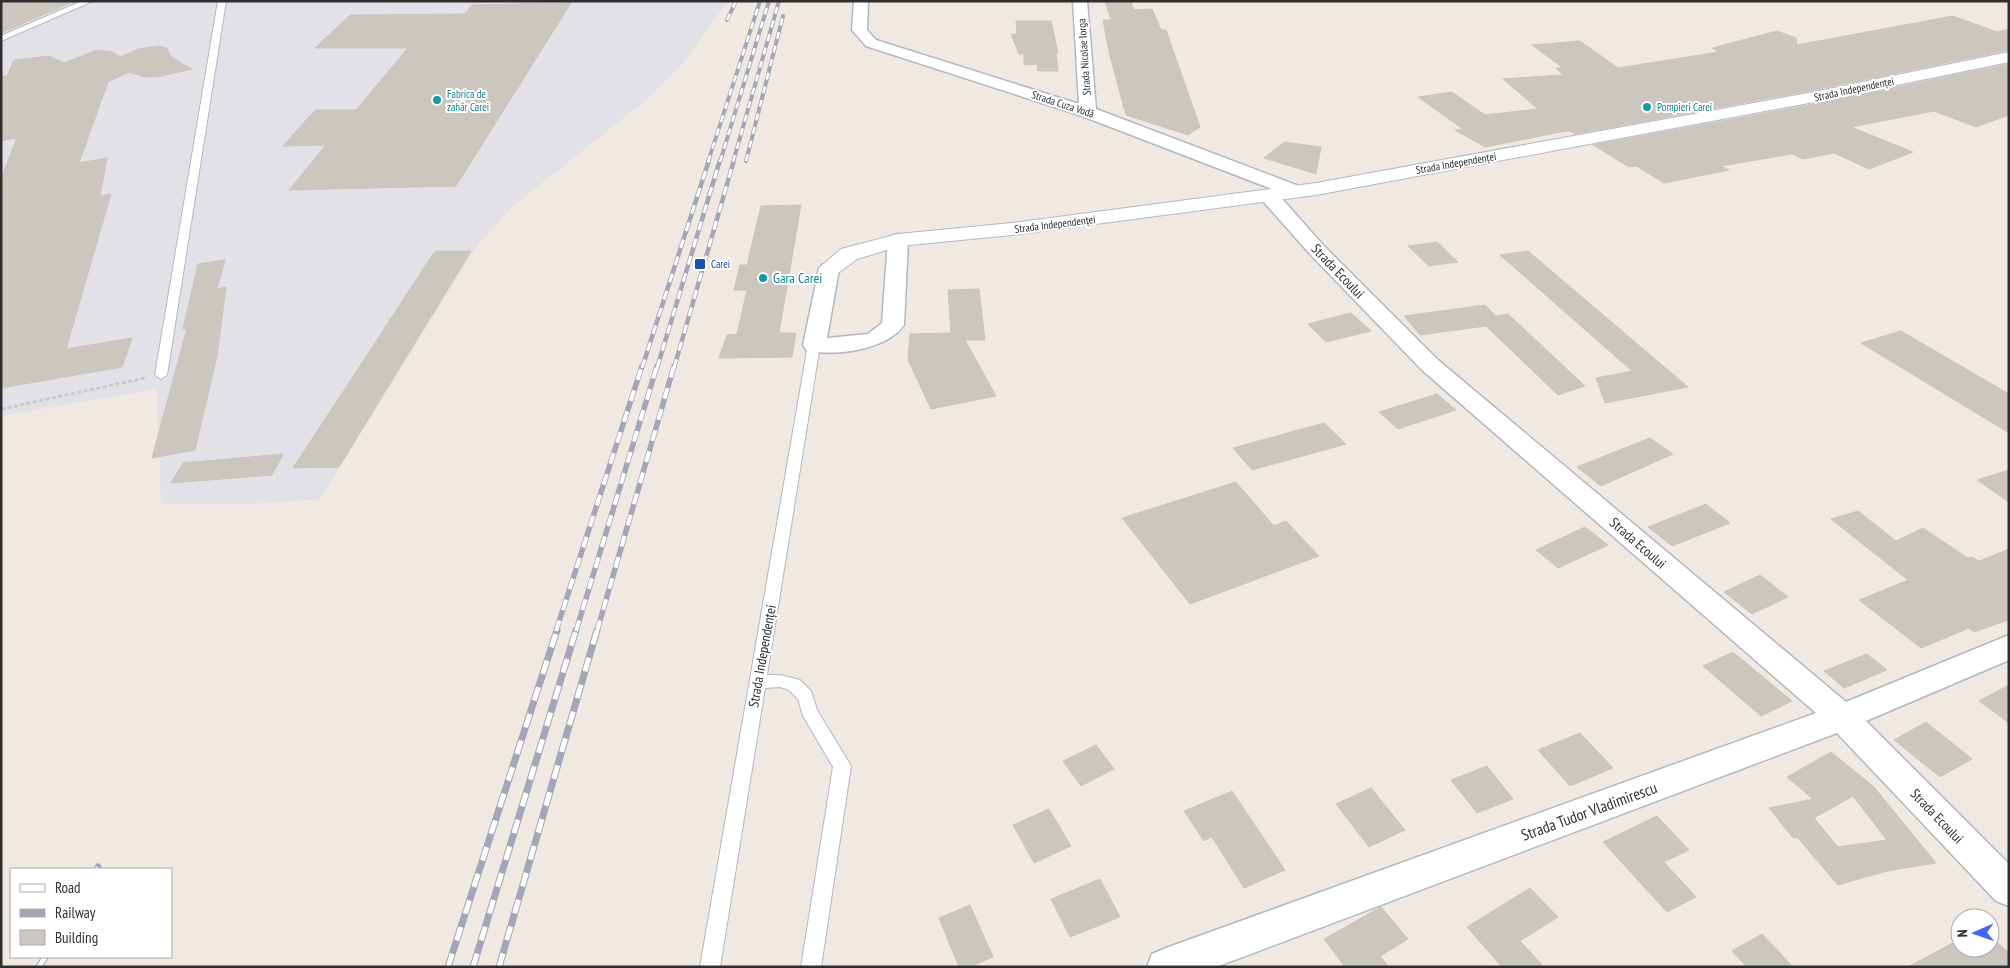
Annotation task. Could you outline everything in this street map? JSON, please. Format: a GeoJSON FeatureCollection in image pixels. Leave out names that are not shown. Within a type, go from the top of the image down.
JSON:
{"type":"FeatureCollection","features":[{"type":"Feature","properties":{"kind":"street","name":"Strada Cuza Vodă"},"geometry":{"type":"LineString","coordinates":[[861,1],[858,32],[861,37],[871,43],[1088,112],[1297,192]]}},
{"type":"Feature","properties":{"kind":"street","name":"Strada Nicolae Iorga"},"geometry":{"type":"LineString","coordinates":[[1080,1],[1088,112]]}},
{"type":"Feature","properties":{"kind":"street","name":"Strada Independenței"},"geometry":{"type":"LineString","coordinates":[[814,344],[828,269],[848,254],[898,240],[1012,229],[1297,192],[1814,97],[2009,57]]}},
{"type":"Feature","properties":{"kind":"street","name":"Strada Ecoului"},"geometry":{"type":"LineString","coordinates":[[1269,196],[1316,249],[1430,365],[1842,717],[2009,889]]}},
{"type":"Feature","properties":{"kind":"street"},"geometry":{"type":"LineString","coordinates":[[814,344],[855,343],[875,340],[893,325],[898,240]]}},
{"type":"Feature","properties":{"kind":"street","name":"Strada Tudor Vladimirescu"},"geometry":{"type":"LineString","coordinates":[[1166,967],[1842,717],[2009,647]]}},
{"type":"Feature","properties":{"kind":"lane"},"geometry":{"type":"LineString","coordinates":[[1,39],[89,1]]}},
{"type":"Feature","properties":{"kind":"lane"},"geometry":{"type":"LineString","coordinates":[[161,375],[222,1]]}},
{"type":"Feature","properties":{"kind":"lane","name":"Strada Independenței"},"geometry":{"type":"LineString","coordinates":[[710,967],[814,344]]}},
{"type":"Feature","properties":{"kind":"lane"},"geometry":{"type":"LineString","coordinates":[[757,682],[780,681],[794,685],[805,696],[809,712],[842,766],[811,967]]}},
{"type":"Feature","properties":{"kind":"path"},"geometry":{"type":"LineString","coordinates":[[1,409],[161,375]]}},
{"type":"Feature","properties":{"kind":"shaded area"},"geometry":{"type":"Polygon","coordinates":[[[1,1],[728,1],[681,66],[640,105],[514,205],[479,243],[320,499],[250,504],[161,504],[157,389],[1,416],[1,1]]]}},
{"type":"Feature","properties":{"kind":"building"},"geometry":{"type":"Polygon","coordinates":[[[1,1],[75,1],[1,33],[1,1]]]}},
{"type":"Feature","properties":{"kind":"building"},"geometry":{"type":"Polygon","coordinates":[[[1105,1],[1131,1],[1134,10],[1152,9],[1161,30],[1166,30],[1200,127],[1188,135],[1126,115],[1109,52],[1103,20],[1111,20],[1105,1]]]}},
{"type":"Feature","properties":{"kind":"building","name":"Fabrica de zahăr Carei"},"geometry":{"type":"Polygon","coordinates":[[[571,3],[456,186],[289,190],[326,145],[283,146],[315,110],[356,110],[408,48],[315,48],[350,15],[465,14],[472,5],[571,3]]]}},
{"type":"Feature","properties":{"kind":"building"},"geometry":{"type":"Polygon","coordinates":[[[1953,16],[1997,32],[2009,29],[2009,50],[1814,90],[1575,134],[1570,131],[1561,132],[1485,147],[1455,130],[1463,129],[1418,97],[1452,92],[1485,115],[1538,109],[1503,79],[1563,75],[1556,68],[1563,68],[1532,45],[1580,41],[1618,68],[1718,52],[1712,48],[1777,31],[1796,38],[1797,45],[1953,16]]]}},
{"type":"Feature","properties":{"kind":"building"},"geometry":{"type":"Polygon","coordinates":[[[1016,21],[1051,21],[1058,53],[1056,53],[1058,71],[1038,71],[1037,64],[1024,65],[1024,54],[1019,54],[1011,34],[1017,34],[1016,21]]]}},
{"type":"Feature","properties":{"kind":"building"},"geometry":{"type":"Polygon","coordinates":[[[159,46],[167,48],[170,56],[192,69],[156,77],[144,77],[129,72],[108,82],[79,163],[107,158],[100,196],[111,194],[66,349],[132,338],[122,367],[1,388],[1,179],[17,138],[1,141],[1,76],[7,76],[14,60],[49,56],[64,63],[97,50],[112,52],[121,57],[138,49],[159,46]]]}},
{"type":"Feature","properties":{"kind":"building"},"geometry":{"type":"Polygon","coordinates":[[[2009,64],[2009,115],[1976,127],[1934,111],[1851,127],[1913,152],[1869,169],[1834,153],[1803,159],[1792,154],[1721,166],[1729,170],[1664,183],[1636,166],[1629,167],[1593,145],[1814,104],[2009,64]]]}},
{"type":"Feature","properties":{"kind":"building"},"geometry":{"type":"Polygon","coordinates":[[[1284,142],[1321,147],[1316,174],[1264,158],[1284,142]]]}},
{"type":"Feature","properties":{"kind":"building","name":"Gara Carei"},"geometry":{"type":"Polygon","coordinates":[[[801,205],[779,333],[796,333],[792,357],[719,358],[727,335],[737,334],[747,290],[734,290],[740,265],[747,265],[761,206],[801,205]]]}},
{"type":"Feature","properties":{"kind":"building"},"geometry":{"type":"Polygon","coordinates":[[[1437,242],[1458,262],[1429,266],[1408,246],[1437,242]]]}},
{"type":"Feature","properties":{"kind":"building"},"geometry":{"type":"Polygon","coordinates":[[[435,251],[471,251],[339,467],[293,468],[435,251]]]}},
{"type":"Feature","properties":{"kind":"building"},"geometry":{"type":"Polygon","coordinates":[[[1528,251],[1688,387],[1605,403],[1596,378],[1632,371],[1500,255],[1528,251]]]}},
{"type":"Feature","properties":{"kind":"building"},"geometry":{"type":"Polygon","coordinates":[[[225,260],[217,289],[226,287],[217,356],[195,450],[152,458],[187,328],[183,329],[198,264],[225,260]]]}},
{"type":"Feature","properties":{"kind":"building"},"geometry":{"type":"Polygon","coordinates":[[[979,289],[985,340],[965,340],[996,396],[931,409],[908,360],[910,334],[951,333],[948,290],[979,289]]]}},
{"type":"Feature","properties":{"kind":"building"},"geometry":{"type":"Polygon","coordinates":[[[1485,305],[1496,316],[1508,314],[1585,386],[1558,395],[1486,326],[1420,335],[1404,316],[1485,305]]]}},
{"type":"Feature","properties":{"kind":"building"},"geometry":{"type":"Polygon","coordinates":[[[1351,313],[1371,331],[1326,342],[1308,324],[1351,313]]]}},
{"type":"Feature","properties":{"kind":"building"},"geometry":{"type":"Polygon","coordinates":[[[1901,331],[2009,394],[2009,433],[1861,343],[1901,331]]]}},
{"type":"Feature","properties":{"kind":"building"},"geometry":{"type":"Polygon","coordinates":[[[1437,394],[1456,410],[1398,429],[1379,412],[1437,394]]]}},
{"type":"Feature","properties":{"kind":"building"},"geometry":{"type":"Polygon","coordinates":[[[1324,423],[1346,444],[1252,470],[1233,448],[1324,423]]]}},
{"type":"Feature","properties":{"kind":"building"},"geometry":{"type":"Polygon","coordinates":[[[1650,438],[1673,454],[1601,486],[1577,467],[1650,438]]]}},
{"type":"Feature","properties":{"kind":"building"},"geometry":{"type":"Polygon","coordinates":[[[283,454],[272,475],[171,483],[183,463],[283,454]]]}},
{"type":"Feature","properties":{"kind":"building"},"geometry":{"type":"Polygon","coordinates":[[[2009,470],[2009,502],[1977,480],[2009,470]]]}},
{"type":"Feature","properties":{"kind":"building"},"geometry":{"type":"Polygon","coordinates":[[[1236,482],[1274,526],[1286,521],[1319,556],[1190,604],[1122,518],[1236,482]]]}},
{"type":"Feature","properties":{"kind":"building"},"geometry":{"type":"Polygon","coordinates":[[[1706,504],[1730,523],[1672,546],[1648,527],[1706,504]]]}},
{"type":"Feature","properties":{"kind":"building"},"geometry":{"type":"Polygon","coordinates":[[[1858,511],[1896,541],[1923,528],[1968,558],[1972,557],[1979,561],[2009,549],[2009,620],[1974,632],[1969,628],[1921,648],[1859,600],[1908,580],[1831,519],[1858,511]]]}},
{"type":"Feature","properties":{"kind":"building"},"geometry":{"type":"Polygon","coordinates":[[[1585,527],[1608,545],[1558,568],[1536,550],[1585,527]]]}},
{"type":"Feature","properties":{"kind":"building"},"geometry":{"type":"Polygon","coordinates":[[[1760,575],[1788,597],[1752,614],[1724,592],[1760,575]]]}},
{"type":"Feature","properties":{"kind":"building"},"geometry":{"type":"Polygon","coordinates":[[[1733,652],[1792,701],[1761,716],[1703,666],[1733,652]]]}},
{"type":"Feature","properties":{"kind":"building"},"geometry":{"type":"Polygon","coordinates":[[[1867,654],[1887,670],[1844,688],[1824,671],[1867,654]]]}},
{"type":"Feature","properties":{"kind":"building"},"geometry":{"type":"Polygon","coordinates":[[[2009,685],[2009,723],[1979,701],[2009,685]]]}},
{"type":"Feature","properties":{"kind":"building"},"geometry":{"type":"Polygon","coordinates":[[[1926,722],[1972,759],[1940,777],[1894,740],[1926,722]]]}},
{"type":"Feature","properties":{"kind":"building"},"geometry":{"type":"Polygon","coordinates":[[[1580,733],[1613,768],[1570,786],[1538,750],[1580,733]]]}},
{"type":"Feature","properties":{"kind":"building"},"geometry":{"type":"Polygon","coordinates":[[[1096,745],[1114,769],[1081,786],[1063,761],[1096,745]]]}},
{"type":"Feature","properties":{"kind":"building"},"geometry":{"type":"Polygon","coordinates":[[[1831,752],[1874,787],[1936,863],[1887,871],[1838,885],[1797,837],[1793,838],[1769,808],[1813,799],[1787,777],[1831,752]],[[1853,796],[1814,818],[1838,847],[1887,840],[1853,796]]]}},
{"type":"Feature","properties":{"kind":"building"},"geometry":{"type":"Polygon","coordinates":[[[1487,766],[1513,799],[1477,813],[1451,780],[1487,766]]]}},
{"type":"Feature","properties":{"kind":"building"},"geometry":{"type":"Polygon","coordinates":[[[1371,788],[1405,830],[1369,847],[1336,804],[1371,788]]]}},
{"type":"Feature","properties":{"kind":"building"},"geometry":{"type":"Polygon","coordinates":[[[1232,791],[1285,870],[1244,888],[1212,837],[1204,841],[1184,811],[1232,791]]]}},
{"type":"Feature","properties":{"kind":"building"},"geometry":{"type":"Polygon","coordinates":[[[1049,809],[1071,846],[1034,863],[1013,825],[1049,809]]]}},
{"type":"Feature","properties":{"kind":"building"},"geometry":{"type":"Polygon","coordinates":[[[1657,816],[1689,850],[1664,862],[1696,897],[1667,912],[1603,842],[1657,816]]]}},
{"type":"Feature","properties":{"kind":"building"},"geometry":{"type":"Polygon","coordinates":[[[1100,879],[1120,917],[1070,937],[1051,899],[1100,879]]]}},
{"type":"Feature","properties":{"kind":"building"},"geometry":{"type":"Polygon","coordinates":[[[1530,888],[1558,917],[1520,941],[1544,967],[1502,967],[1467,927],[1530,888]]]}},
{"type":"Feature","properties":{"kind":"building"},"geometry":{"type":"Polygon","coordinates":[[[970,905],[993,957],[970,967],[959,967],[939,918],[970,905]]]}},
{"type":"Feature","properties":{"kind":"building"},"geometry":{"type":"Polygon","coordinates":[[[1381,907],[1408,939],[1380,956],[1389,967],[1345,967],[1324,939],[1381,907]]]}},
{"type":"Feature","properties":{"kind":"building"},"geometry":{"type":"Polygon","coordinates":[[[1762,934],[1793,967],[1747,967],[1732,951],[1762,934]]]}},
{"type":"Feature","properties":{"kind":"building"},"geometry":{"type":"Polygon","coordinates":[[[1950,944],[1950,958],[2000,958],[2000,945],[2009,953],[2009,967],[1908,967],[1950,944]]]}},
{"type":"Feature","properties":{"kind":"railway"},"geometry":{"type":"LineString","coordinates":[[727,20],[736,1]]}},
{"type":"Feature","properties":{"kind":"railway"},"geometry":{"type":"LineString","coordinates":[[708,162],[760,1]]}},
{"type":"Feature","properties":{"kind":"railway"},"geometry":{"type":"LineString","coordinates":[[720,162],[769,1]]}},
{"type":"Feature","properties":{"kind":"railway"},"geometry":{"type":"LineString","coordinates":[[733,162],[779,1]]}},
{"type":"Feature","properties":{"kind":"railway"},"geometry":{"type":"LineString","coordinates":[[746,161],[783,16]]}},
{"type":"Feature","properties":{"kind":"railway"},"geometry":{"type":"LineString","coordinates":[[642,368],[709,160]]}},
{"type":"Feature","properties":{"kind":"railway"},"geometry":{"type":"LineString","coordinates":[[657,368],[720,160]]}},
{"type":"Feature","properties":{"kind":"railway"},"geometry":{"type":"LineString","coordinates":[[674,368],[734,160]]}},
{"type":"Feature","properties":{"kind":"railway"},"geometry":{"type":"LineString","coordinates":[[556,631],[642,366]]}},
{"type":"Feature","properties":{"kind":"railway"},"geometry":{"type":"LineString","coordinates":[[576,631],[657,366]]}},
{"type":"Feature","properties":{"kind":"railway"},"geometry":{"type":"LineString","coordinates":[[597,631],[674,366]]}},
{"type":"Feature","properties":{"kind":"railway"},"geometry":{"type":"LineString","coordinates":[[448,967],[557,630]]}},
{"type":"Feature","properties":{"kind":"railway"},"geometry":{"type":"LineString","coordinates":[[473,967],[576,630]]}},
{"type":"Feature","properties":{"kind":"railway"},"geometry":{"type":"LineString","coordinates":[[499,967],[597,630]]}},
{"type":"Feature","properties":{"kind":"railway"},"geometry":{"type":"LineString","coordinates":[[39,967],[44,958]]}},
{"type":"Feature","properties":{"kind":"place","name":"Fabrica de zahăr Carei"},"geometry":{"type":"Point","coordinates":[437,100]}},
{"type":"Feature","properties":{"kind":"place","name":"Pompieri Carei"},"geometry":{"type":"Point","coordinates":[1647,107]}},
{"type":"Feature","properties":{"kind":"place","name":"Carei"},"geometry":{"type":"Point","coordinates":[700,264]}},
{"type":"Feature","properties":{"kind":"place","name":"Gara Carei"},"geometry":{"type":"Point","coordinates":[763,278]}}]}
